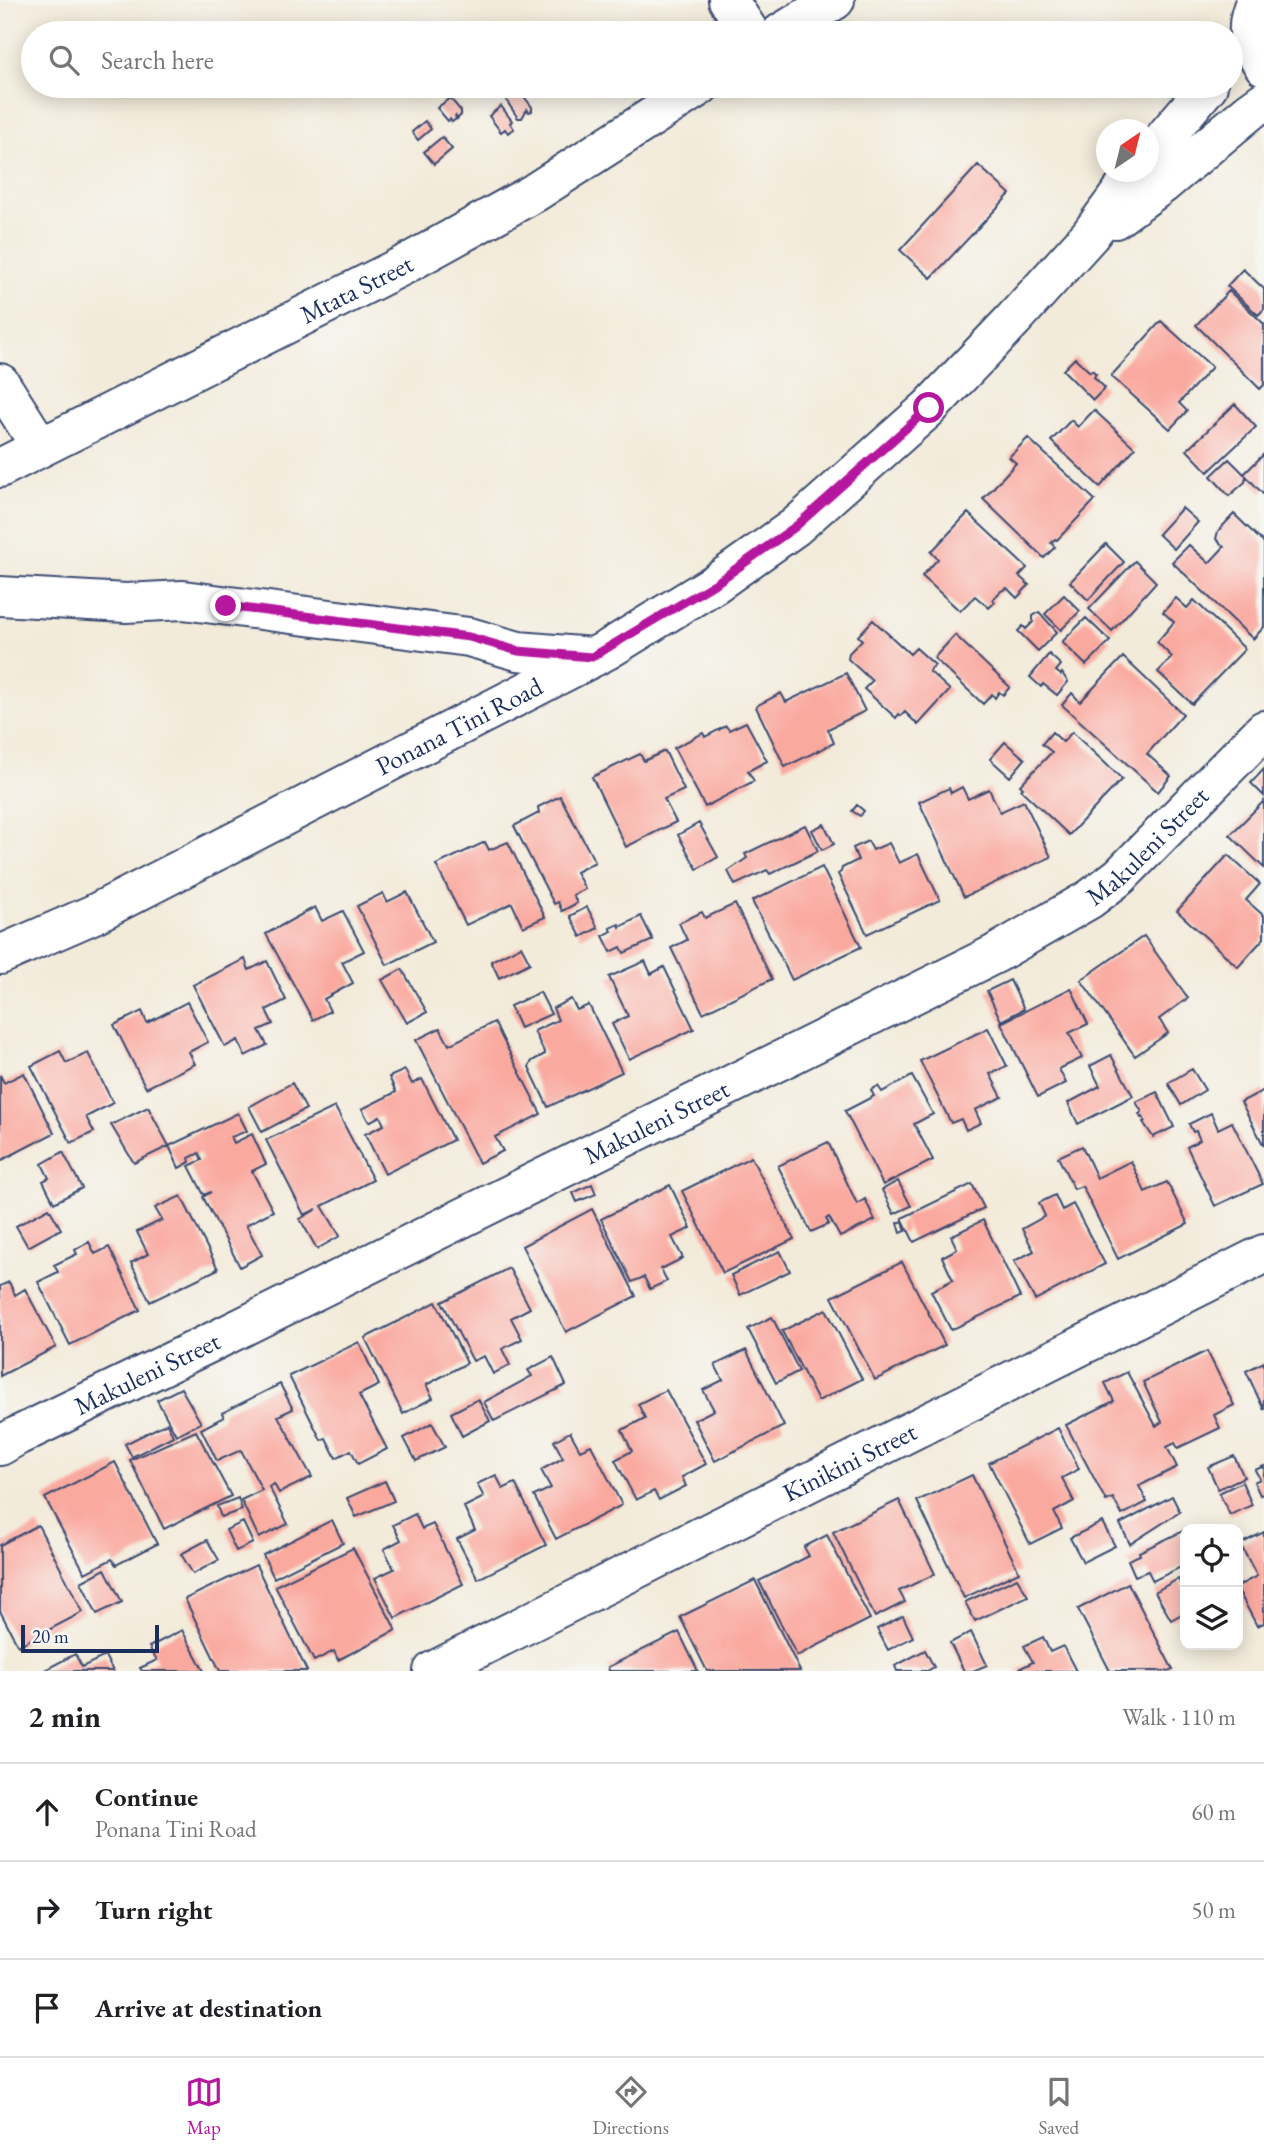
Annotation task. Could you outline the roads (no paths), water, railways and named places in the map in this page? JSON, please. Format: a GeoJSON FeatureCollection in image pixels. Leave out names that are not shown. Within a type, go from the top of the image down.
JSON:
{"type":"FeatureCollection","features":[{"type":"Feature","properties":{"kind":"street"},"geometry":{"type":"LineString","coordinates":[[728,0],[742,21]]}},
{"type":"Feature","properties":{"kind":"street"},"geometry":{"type":"LineString","coordinates":[[801,21],[835,0]]}},
{"type":"Feature","properties":{"kind":"street"},"geometry":{"type":"LineString","coordinates":[[1245,21],[1253,50],[1264,66]]}},
{"type":"Feature","properties":{"kind":"street","name":"Mtata Street"},"geometry":{"type":"LineString","coordinates":[[0,468],[407,264],[534,193],[681,98]]}},
{"type":"Feature","properties":{"kind":"street"},"geometry":{"type":"LineString","coordinates":[[1159,145],[1198,98]]}},
{"type":"Feature","properties":{"kind":"street","name":"Ponana Tini Road"},"geometry":{"type":"LineString","coordinates":[[1090,235],[1163,184],[1264,101]]}},
{"type":"Feature","properties":{"kind":"street","name":"Ponana Tini Road"},"geometry":{"type":"LineString","coordinates":[[0,955],[94,914],[592,657],[716,583],[795,527],[929,408],[1090,235],[1129,182]]}},
{"type":"Feature","properties":{"kind":"street"},"geometry":{"type":"LineString","coordinates":[[0,383],[40,446]]}},
{"type":"Feature","properties":{"kind":"street"},"geometry":{"type":"LineString","coordinates":[[0,596],[127,603],[183,600],[469,637],[518,651],[592,657]]}},
{"type":"Feature","properties":{"kind":"street","name":"Makuleni Street"},"geometry":{"type":"LineString","coordinates":[[0,1446],[1032,933],[1090,899],[1120,876],[1264,730]]}},
{"type":"Feature","properties":{"kind":"street","name":"Kinikini Street"},"geometry":{"type":"LineString","coordinates":[[433,1671],[1264,1254]]}}]}
